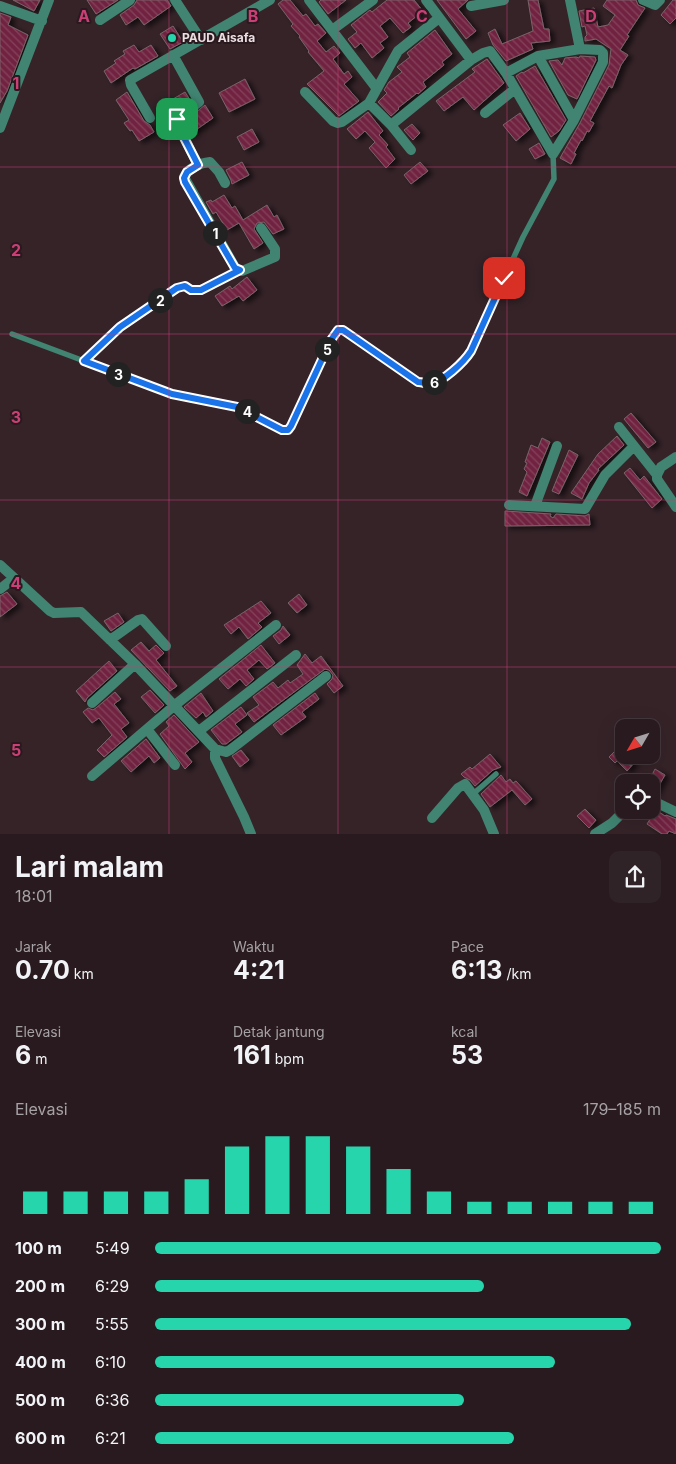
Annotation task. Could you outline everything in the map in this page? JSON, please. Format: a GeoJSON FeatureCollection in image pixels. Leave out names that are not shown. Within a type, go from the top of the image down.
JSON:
{"type":"FeatureCollection","features":[{"type":"Feature","properties":{"kind":"street"},"geometry":{"type":"LineString","coordinates":[[0,128],[4,106],[42,21],[49,0]]}},
{"type":"Feature","properties":{"kind":"street"},"geometry":{"type":"LineString","coordinates":[[100,20],[130,0]]}},
{"type":"Feature","properties":{"kind":"street"},"geometry":{"type":"LineString","coordinates":[[175,0],[201,40]]}},
{"type":"Feature","properties":{"kind":"street"},"geometry":{"type":"LineString","coordinates":[[150,118],[129,82],[270,0]]}},
{"type":"Feature","properties":{"kind":"street"},"geometry":{"type":"LineString","coordinates":[[309,0],[377,89]]}},
{"type":"Feature","properties":{"kind":"street"},"geometry":{"type":"LineString","coordinates":[[332,30],[373,0]]}},
{"type":"Feature","properties":{"kind":"street"},"geometry":{"type":"LineString","coordinates":[[426,0],[471,60]]}},
{"type":"Feature","properties":{"kind":"street"},"geometry":{"type":"LineString","coordinates":[[471,6],[504,0]]}},
{"type":"Feature","properties":{"kind":"street"},"geometry":{"type":"LineString","coordinates":[[570,0],[580,49]]}},
{"type":"Feature","properties":{"kind":"street"},"geometry":{"type":"LineString","coordinates":[[643,0],[655,5],[660,0]]}},
{"type":"Feature","properties":{"kind":"street"},"geometry":{"type":"LineString","coordinates":[[0,6],[42,21]]}},
{"type":"Feature","properties":{"kind":"street"},"geometry":{"type":"LineString","coordinates":[[305,92],[333,121],[338,123],[346,120],[369,103],[398,51],[439,18]]}},
{"type":"Feature","properties":{"kind":"street"},"geometry":{"type":"LineString","coordinates":[[391,125],[471,60],[490,51],[506,73],[554,154],[574,120],[604,62],[604,58],[600,50],[580,49],[538,56],[506,73]]}},
{"type":"Feature","properties":{"kind":"street"},"geometry":{"type":"LineString","coordinates":[[173,55],[199,102],[176,120],[198,165]]}},
{"type":"Feature","properties":{"kind":"street"},"geometry":{"type":"LineString","coordinates":[[538,56],[574,120]]}},
{"type":"Feature","properties":{"kind":"street"},"geometry":{"type":"LineString","coordinates":[[485,113],[515,89]]}},
{"type":"Feature","properties":{"kind":"street"},"geometry":{"type":"LineString","coordinates":[[369,103],[391,125],[411,150]]}},
{"type":"Feature","properties":{"kind":"street"},"geometry":{"type":"LineString","coordinates":[[225,183],[211,162],[198,165],[187,172],[184,178],[235,268],[240,270],[276,255],[275,249],[261,228]]}},
{"type":"Feature","properties":{"kind":"street"},"geometry":{"type":"LineString","coordinates":[[619,427],[657,475]]}},
{"type":"Feature","properties":{"kind":"street"},"geometry":{"type":"LineString","coordinates":[[535,506],[557,446]]}},
{"type":"Feature","properties":{"kind":"street"},"geometry":{"type":"LineString","coordinates":[[509,505],[585,509],[606,475],[634,446]]}},
{"type":"Feature","properties":{"kind":"street"},"geometry":{"type":"LineString","coordinates":[[676,457],[661,467],[657,475],[657,480],[676,507]]}},
{"type":"Feature","properties":{"kind":"street"},"geometry":{"type":"LineString","coordinates":[[0,565],[50,611],[81,612],[135,664],[215,749],[226,752],[230,750],[326,676]]}},
{"type":"Feature","properties":{"kind":"street"},"geometry":{"type":"LineString","coordinates":[[0,589],[14,578]]}},
{"type":"Feature","properties":{"kind":"street"},"geometry":{"type":"LineString","coordinates":[[110,640],[142,619],[166,646]]}},
{"type":"Feature","properties":{"kind":"street"},"geometry":{"type":"LineString","coordinates":[[92,776],[175,705],[276,625]]}},
{"type":"Feature","properties":{"kind":"street"},"geometry":{"type":"LineString","coordinates":[[199,731],[296,655]]}},
{"type":"Feature","properties":{"kind":"street"},"geometry":{"type":"LineString","coordinates":[[92,703],[135,664]]}},
{"type":"Feature","properties":{"kind":"street"},"geometry":{"type":"LineString","coordinates":[[147,729],[175,765]]}},
{"type":"Feature","properties":{"kind":"street"},"geometry":{"type":"LineString","coordinates":[[215,749],[215,758],[250,830],[250,834]]}},
{"type":"Feature","properties":{"kind":"street"},"geometry":{"type":"LineString","coordinates":[[432,818],[463,784],[467,784],[484,810],[494,834]]}},
{"type":"Feature","properties":{"kind":"street"},"geometry":{"type":"LineString","coordinates":[[660,804],[676,812]]}},
{"type":"Feature","properties":{"kind":"street"},"geometry":{"type":"LineString","coordinates":[[595,834],[617,819]]}},
{"type":"Feature","properties":{"kind":"lane"},"geometry":{"type":"LineString","coordinates":[[12,334],[172,394],[237,407],[285,430],[291,426],[331,340],[340,329],[418,382],[431,384],[453,371],[471,351],[523,237],[554,179],[554,154]]}},
{"type":"Feature","properties":{"kind":"lane"},"geometry":{"type":"LineString","coordinates":[[84,361],[120,327],[177,288],[185,286],[191,290],[201,290],[240,270]]}},
{"type":"Feature","properties":{"kind":"lane"},"geometry":{"type":"LineString","coordinates":[[473,794],[496,774]]}},
{"type":"Feature","properties":{"kind":"building"},"geometry":{"type":"Polygon","coordinates":[[[13,0],[40,0],[34,11],[13,0]]]}},
{"type":"Feature","properties":{"kind":"building"},"geometry":{"type":"Polygon","coordinates":[[[87,0],[118,0],[96,14],[87,0]]]}},
{"type":"Feature","properties":{"kind":"building"},"geometry":{"type":"Polygon","coordinates":[[[137,0],[167,0],[171,6],[144,25],[138,17],[126,25],[120,15],[134,5],[137,0]]]}},
{"type":"Feature","properties":{"kind":"building"},"geometry":{"type":"Polygon","coordinates":[[[283,0],[290,0],[303,16],[306,14],[315,26],[318,24],[326,33],[317,41],[326,52],[334,46],[340,53],[333,59],[344,74],[348,71],[352,77],[344,84],[359,101],[339,116],[307,84],[324,71],[308,52],[300,36],[291,26],[293,24],[278,4],[283,0]]]}},
{"type":"Feature","properties":{"kind":"building"},"geometry":{"type":"Polygon","coordinates":[[[321,0],[346,0],[328,14],[319,2],[321,0]]]}},
{"type":"Feature","properties":{"kind":"building"},"geometry":{"type":"Polygon","coordinates":[[[387,0],[414,0],[423,11],[408,23],[411,27],[403,33],[390,18],[380,26],[388,37],[380,43],[384,48],[372,58],[361,43],[355,48],[348,39],[357,32],[351,25],[387,0]]]}},
{"type":"Feature","properties":{"kind":"building"},"geometry":{"type":"Polygon","coordinates":[[[437,0],[468,0],[458,9],[476,31],[466,39],[437,0]]]}},
{"type":"Feature","properties":{"kind":"building"},"geometry":{"type":"Polygon","coordinates":[[[528,0],[538,0],[544,29],[549,29],[550,41],[531,43],[533,49],[506,61],[493,45],[488,33],[495,29],[502,44],[533,31],[528,0]]]}},
{"type":"Feature","properties":{"kind":"building"},"geometry":{"type":"Polygon","coordinates":[[[607,0],[636,0],[638,5],[645,8],[627,35],[629,36],[620,50],[628,55],[621,65],[612,88],[609,86],[590,121],[594,123],[581,140],[571,164],[560,158],[609,65],[611,49],[596,39],[585,41],[587,35],[585,26],[582,27],[579,11],[594,8],[598,27],[608,25],[615,15],[603,6],[607,0]]]}},
{"type":"Feature","properties":{"kind":"building"},"geometry":{"type":"Polygon","coordinates":[[[673,0],[676,0],[676,18],[670,24],[661,15],[673,0]]]}},
{"type":"Feature","properties":{"kind":"building"},"geometry":{"type":"Polygon","coordinates":[[[0,13],[11,17],[8,25],[28,35],[7,91],[0,103],[0,13]]]}},
{"type":"Feature","properties":{"kind":"building","name":"PAUD Aisafa"},"geometry":{"type":"Polygon","coordinates":[[[173,26],[183,42],[170,49],[160,34],[173,26]]]}},
{"type":"Feature","properties":{"kind":"building"},"geometry":{"type":"Polygon","coordinates":[[[435,30],[452,54],[442,62],[444,65],[423,82],[426,87],[398,108],[391,116],[378,102],[387,93],[384,90],[389,82],[402,72],[397,67],[410,57],[407,53],[435,30]]]}},
{"type":"Feature","properties":{"kind":"building"},"geometry":{"type":"Polygon","coordinates":[[[134,45],[139,52],[151,45],[158,56],[135,69],[133,68],[111,83],[104,71],[125,54],[123,51],[134,45]]]}},
{"type":"Feature","properties":{"kind":"building"},"geometry":{"type":"Polygon","coordinates":[[[580,56],[595,57],[596,60],[577,99],[568,95],[549,61],[558,60],[562,65],[565,58],[579,58],[580,56]]]}},
{"type":"Feature","properties":{"kind":"building"},"geometry":{"type":"Polygon","coordinates":[[[487,59],[504,83],[474,110],[463,97],[444,111],[436,101],[475,72],[472,69],[487,59]]]}},
{"type":"Feature","properties":{"kind":"building"},"geometry":{"type":"Polygon","coordinates":[[[535,66],[566,120],[559,131],[551,137],[516,76],[535,66]]]}},
{"type":"Feature","properties":{"kind":"building"},"geometry":{"type":"Polygon","coordinates":[[[245,79],[255,99],[229,112],[219,93],[245,79]]]}},
{"type":"Feature","properties":{"kind":"building"},"geometry":{"type":"Polygon","coordinates":[[[127,92],[144,121],[150,125],[154,132],[139,141],[132,130],[130,131],[124,123],[129,120],[116,100],[127,92]]]}},
{"type":"Feature","properties":{"kind":"building"},"geometry":{"type":"Polygon","coordinates":[[[185,92],[190,100],[179,109],[173,99],[185,92]]]}},
{"type":"Feature","properties":{"kind":"building"},"geometry":{"type":"Polygon","coordinates":[[[205,105],[213,118],[190,134],[184,122],[205,105]]]}},
{"type":"Feature","properties":{"kind":"building"},"geometry":{"type":"Polygon","coordinates":[[[368,112],[383,131],[379,135],[388,145],[386,147],[395,159],[386,168],[369,148],[375,142],[365,131],[356,139],[347,129],[368,112]]]}},
{"type":"Feature","properties":{"kind":"building"},"geometry":{"type":"Polygon","coordinates":[[[520,113],[530,129],[516,141],[503,125],[520,113]]]}},
{"type":"Feature","properties":{"kind":"building"},"geometry":{"type":"Polygon","coordinates":[[[412,124],[420,133],[413,140],[404,130],[412,124]]]}},
{"type":"Feature","properties":{"kind":"building"},"geometry":{"type":"Polygon","coordinates":[[[252,129],[259,142],[244,150],[237,137],[252,129]]]}},
{"type":"Feature","properties":{"kind":"building"},"geometry":{"type":"Polygon","coordinates":[[[539,143],[545,154],[535,159],[529,149],[539,143]]]}},
{"type":"Feature","properties":{"kind":"building"},"geometry":{"type":"Polygon","coordinates":[[[242,162],[249,175],[232,184],[226,170],[242,162]]]}},
{"type":"Feature","properties":{"kind":"building"},"geometry":{"type":"Polygon","coordinates":[[[420,162],[428,171],[411,184],[404,175],[420,162]]]}},
{"type":"Feature","properties":{"kind":"building"},"geometry":{"type":"Polygon","coordinates":[[[224,195],[232,208],[235,206],[243,220],[267,205],[274,217],[277,215],[284,229],[273,234],[264,222],[257,223],[254,229],[263,243],[254,249],[239,223],[227,230],[216,212],[213,214],[206,202],[211,200],[212,202],[224,195]]]}},
{"type":"Feature","properties":{"kind":"building"},"geometry":{"type":"Polygon","coordinates":[[[247,277],[257,290],[243,301],[239,296],[222,306],[215,296],[230,286],[232,289],[247,277]]]}},
{"type":"Feature","properties":{"kind":"building"},"geometry":{"type":"Polygon","coordinates":[[[631,413],[656,442],[648,448],[624,419],[631,413]]]}},
{"type":"Feature","properties":{"kind":"building"},"geometry":{"type":"Polygon","coordinates":[[[617,436],[624,445],[598,469],[582,499],[571,493],[598,454],[617,436]]]}},
{"type":"Feature","properties":{"kind":"building"},"geometry":{"type":"Polygon","coordinates":[[[542,438],[550,442],[527,496],[519,492],[527,472],[524,469],[527,463],[525,462],[531,445],[538,448],[542,438]]]}},
{"type":"Feature","properties":{"kind":"building"},"geometry":{"type":"Polygon","coordinates":[[[569,450],[578,455],[559,494],[552,491],[569,450]]]}},
{"type":"Feature","properties":{"kind":"building"},"geometry":{"type":"Polygon","coordinates":[[[630,468],[640,480],[644,476],[662,499],[652,508],[624,473],[630,468]]]}},
{"type":"Feature","properties":{"kind":"building"},"geometry":{"type":"Polygon","coordinates":[[[505,511],[551,514],[550,516],[553,518],[556,514],[585,516],[589,514],[590,525],[505,526],[505,511]]]}},
{"type":"Feature","properties":{"kind":"building"},"geometry":{"type":"Polygon","coordinates":[[[7,592],[17,604],[0,617],[0,596],[7,592]]]}},
{"type":"Feature","properties":{"kind":"building"},"geometry":{"type":"Polygon","coordinates":[[[299,594],[307,605],[297,613],[288,603],[299,594]]]}},
{"type":"Feature","properties":{"kind":"building"},"geometry":{"type":"Polygon","coordinates":[[[261,601],[271,613],[258,623],[262,627],[248,639],[239,627],[231,634],[224,625],[261,601]]]}},
{"type":"Feature","properties":{"kind":"building"},"geometry":{"type":"Polygon","coordinates":[[[118,613],[124,622],[111,631],[104,621],[118,613]]]}},
{"type":"Feature","properties":{"kind":"building"},"geometry":{"type":"Polygon","coordinates":[[[283,626],[290,635],[279,644],[273,636],[283,626]]]}},
{"type":"Feature","properties":{"kind":"building"},"geometry":{"type":"Polygon","coordinates":[[[141,642],[149,651],[156,645],[164,653],[156,660],[177,686],[170,691],[131,650],[141,642]]]}},
{"type":"Feature","properties":{"kind":"building"},"geometry":{"type":"Polygon","coordinates":[[[261,645],[275,663],[267,669],[259,660],[247,670],[254,679],[246,686],[240,679],[228,689],[219,679],[261,645]]]}},
{"type":"Feature","properties":{"kind":"building"},"geometry":{"type":"Polygon","coordinates":[[[305,654],[312,663],[321,656],[343,686],[334,693],[327,684],[333,675],[329,670],[325,669],[254,722],[247,713],[259,705],[253,697],[273,682],[278,688],[288,680],[290,683],[303,674],[297,665],[305,654]]]}},
{"type":"Feature","properties":{"kind":"building"},"geometry":{"type":"Polygon","coordinates":[[[109,661],[117,671],[85,702],[76,691],[109,661]]]}},
{"type":"Feature","properties":{"kind":"building"},"geometry":{"type":"Polygon","coordinates":[[[150,690],[164,705],[155,713],[141,697],[150,690]]]}},
{"type":"Feature","properties":{"kind":"building"},"geometry":{"type":"Polygon","coordinates":[[[115,692],[121,699],[114,704],[129,723],[121,729],[127,737],[104,757],[97,750],[112,735],[99,718],[92,723],[83,712],[88,708],[93,710],[115,692]]]}},
{"type":"Feature","properties":{"kind":"building"},"geometry":{"type":"Polygon","coordinates":[[[201,693],[213,711],[206,717],[203,712],[196,718],[184,707],[201,693]]]}},
{"type":"Feature","properties":{"kind":"building"},"geometry":{"type":"Polygon","coordinates":[[[315,693],[319,699],[302,712],[306,717],[281,735],[273,725],[315,693]]]}},
{"type":"Feature","properties":{"kind":"building"},"geometry":{"type":"Polygon","coordinates":[[[241,707],[247,715],[235,724],[242,732],[226,744],[222,744],[211,730],[241,707]]]}},
{"type":"Feature","properties":{"kind":"building"},"geometry":{"type":"Polygon","coordinates":[[[174,715],[199,742],[185,753],[192,762],[185,769],[160,734],[169,726],[166,722],[174,715]]]}},
{"type":"Feature","properties":{"kind":"building"},"geometry":{"type":"Polygon","coordinates":[[[146,739],[160,758],[154,763],[149,756],[131,772],[121,761],[146,739]]]}},
{"type":"Feature","properties":{"kind":"building"},"geometry":{"type":"Polygon","coordinates":[[[241,750],[249,760],[240,767],[232,756],[241,750]]]}},
{"type":"Feature","properties":{"kind":"building"},"geometry":{"type":"Polygon","coordinates":[[[615,751],[615,763],[609,757],[615,751]]]}},
{"type":"Feature","properties":{"kind":"building"},"geometry":{"type":"Polygon","coordinates":[[[490,754],[501,767],[493,770],[475,786],[461,774],[470,767],[472,769],[490,754]]]}},
{"type":"Feature","properties":{"kind":"building"},"geometry":{"type":"Polygon","coordinates":[[[620,764],[633,764],[627,771],[620,764]]]}},
{"type":"Feature","properties":{"kind":"building"},"geometry":{"type":"Polygon","coordinates":[[[655,769],[665,775],[660,784],[660,774],[652,774],[655,769]]]}},
{"type":"Feature","properties":{"kind":"building"},"geometry":{"type":"Polygon","coordinates":[[[501,775],[506,782],[510,779],[513,783],[516,781],[532,799],[525,805],[512,790],[490,807],[481,794],[501,775]]]}},
{"type":"Feature","properties":{"kind":"building"},"geometry":{"type":"Polygon","coordinates":[[[585,809],[596,820],[589,828],[577,816],[585,809]]]}},
{"type":"Feature","properties":{"kind":"building"},"geometry":{"type":"Polygon","coordinates":[[[660,813],[676,819],[676,834],[669,831],[667,834],[662,834],[647,824],[650,819],[660,819],[660,813]]]}},
{"type":"Feature","properties":{"kind":"place","name":"PAUD Aisafa"},"geometry":{"type":"Point","coordinates":[172,38]}},
{"type":"Feature","properties":{"kind":"route"},"geometry":{"type":"LineString","coordinates":[[177,119],[176,122],[198,165],[187,172],[184,178],[185,182],[235,268],[240,270],[201,290],[191,290],[185,286],[177,288],[120,327],[84,361],[172,394],[237,407],[282,430],[288,430],[331,340],[338,330],[343,330],[357,339],[418,382],[431,384],[453,371],[471,351],[504,278]]}}]}
